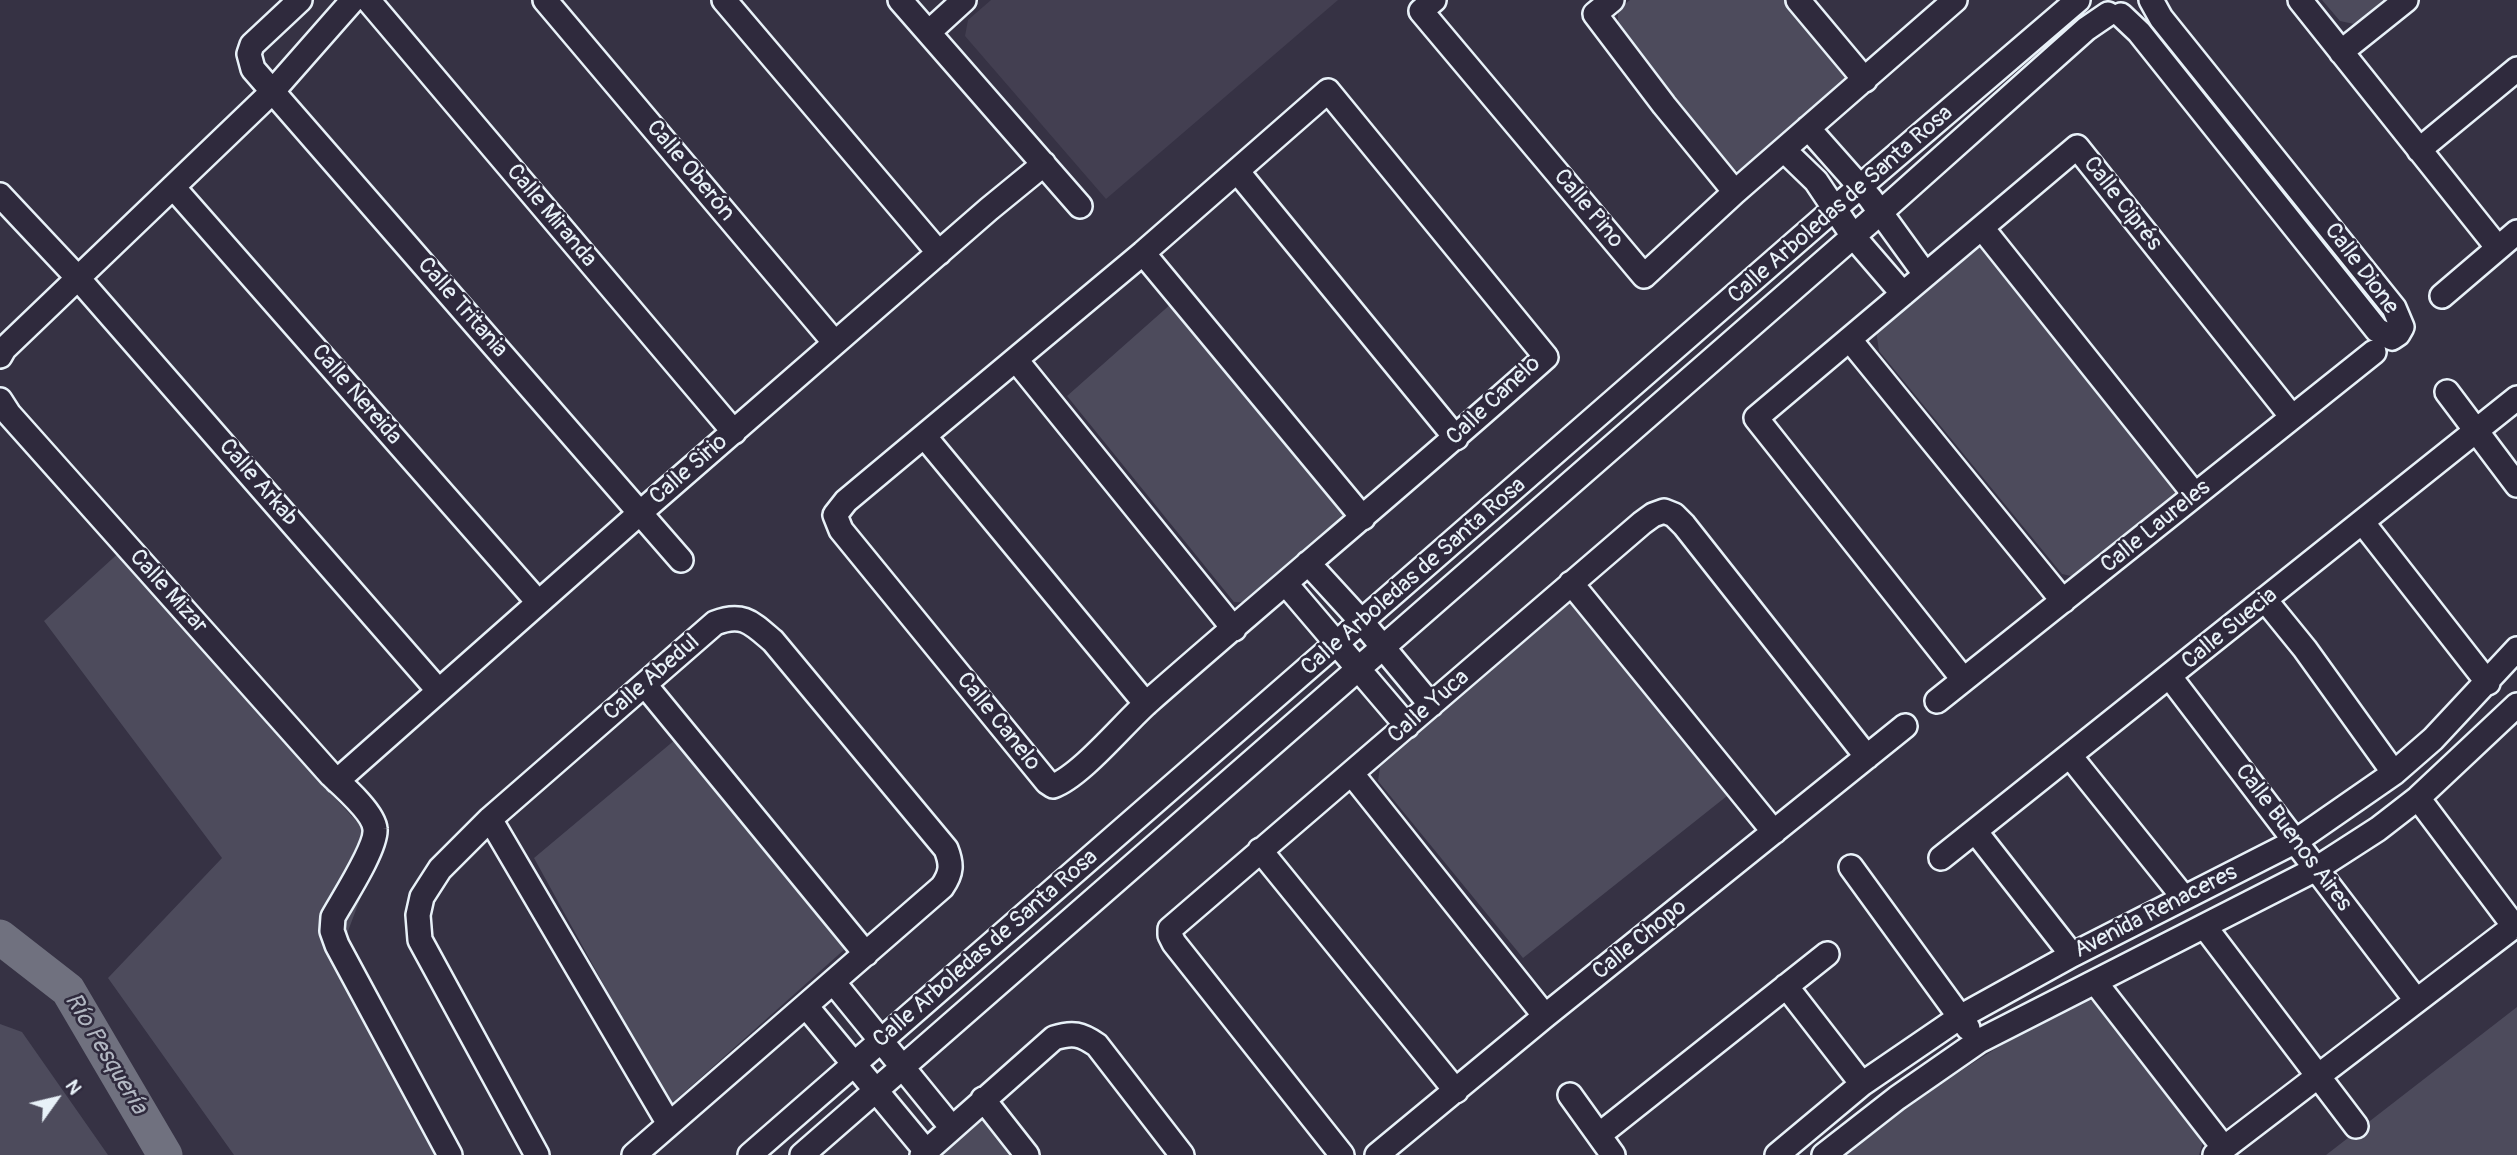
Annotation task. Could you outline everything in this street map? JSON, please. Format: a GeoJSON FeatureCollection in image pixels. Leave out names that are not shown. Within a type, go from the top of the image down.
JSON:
{"type":"FeatureCollection","features":[{"type":"Feature","properties":{"kind":"street","name":"Calle Tritania"},"geometry":{"type":"LineString","coordinates":[[300,0],[252,45],[249,54],[253,69],[681,560]]}},
{"type":"Feature","properties":{"kind":"street"},"geometry":{"type":"LineString","coordinates":[[0,356],[77,277],[272,92],[353,0]]}},
{"type":"Feature","properties":{"kind":"street","name":"Calle Miranda"},"geometry":{"type":"LineString","coordinates":[[368,0],[734,432]]}},
{"type":"Feature","properties":{"kind":"street","name":"Calle Oberón"},"geometry":{"type":"LineString","coordinates":[[545,0],[835,343]]}},
{"type":"Feature","properties":{"kind":"street"},"geometry":{"type":"LineString","coordinates":[[724,0],[939,253]]}},
{"type":"Feature","properties":{"kind":"street"},"geometry":{"type":"LineString","coordinates":[[900,0],[1080,206]]}},
{"type":"Feature","properties":{"kind":"street"},"geometry":{"type":"LineString","coordinates":[[929,32],[964,0]]}},
{"type":"Feature","properties":{"kind":"street","name":"Calle Pino"},"geometry":{"type":"LineString","coordinates":[[1434,0],[1421,11],[1644,275],[1955,0]]}},
{"type":"Feature","properties":{"kind":"street"},"geometry":{"type":"LineString","coordinates":[[1612,0],[1595,14],[1735,192]]}},
{"type":"Feature","properties":{"kind":"street"},"geometry":{"type":"LineString","coordinates":[[1798,0],[1865,79]]}},
{"type":"Feature","properties":{"kind":"street","name":"Calle Arboledas de Santa Rosa"},"geometry":{"type":"LineString","coordinates":[[802,1155],[1358,668],[1870,199],[2078,0]]}},
{"type":"Feature","properties":{"kind":"street","name":"Calle Arboledas de Santa Rosa"},"geometry":{"type":"LineString","coordinates":[[750,1155],[1337,643],[1870,199],[2107,10],[2132,12],[2144,0]]}},
{"type":"Feature","properties":{"kind":"street","name":"Calle Dione"},"geometry":{"type":"LineString","coordinates":[[2107,10],[2139,32],[2378,330],[2392,338],[2398,334],[2402,327],[2394,308],[2161,18],[2151,0]]}},
{"type":"Feature","properties":{"kind":"street"},"geometry":{"type":"LineString","coordinates":[[2300,0],[2498,248]]}},
{"type":"Feature","properties":{"kind":"street"},"geometry":{"type":"LineString","coordinates":[[2341,51],[2406,0]]}},
{"type":"Feature","properties":{"kind":"street"},"geometry":{"type":"LineString","coordinates":[[2418,150],[2517,69]]}},
{"type":"Feature","properties":{"kind":"street","name":"Calle Canelo"},"geometry":{"type":"LineString","coordinates":[[1328,91],[1546,357],[1146,704],[1066,780],[1053,786],[1047,782],[837,522],[835,515],[841,506],[1237,171],[1328,91]]}},
{"type":"Feature","properties":{"kind":"street"},"geometry":{"type":"LineString","coordinates":[[1808,128],[1870,199],[1924,274]]}},
{"type":"Feature","properties":{"kind":"street","name":"Calle Ciprés"},"geometry":{"type":"LineString","coordinates":[[1963,679],[1756,418],[2077,147],[2292,417]]}},
{"type":"Feature","properties":{"kind":"street"},"geometry":{"type":"LineString","coordinates":[[1784,150],[1812,175],[1844,223],[1903,294]]}},
{"type":"Feature","properties":{"kind":"street","name":"Calle Sirio"},"geometry":{"type":"LineString","coordinates":[[337,781],[641,512],[1044,164]]}},
{"type":"Feature","properties":{"kind":"street"},"geometry":{"type":"LineString","coordinates":[[1237,171],[1455,438]]}},
{"type":"Feature","properties":{"kind":"street","name":"Calle Nereida"},"geometry":{"type":"LineString","coordinates":[[173,187],[538,602]]}},
{"type":"Feature","properties":{"kind":"street","name":"Calle Arkab"},"geometry":{"type":"LineString","coordinates":[[0,195],[77,277],[438,690]]}},
{"type":"Feature","properties":{"kind":"street"},"geometry":{"type":"LineString","coordinates":[[1982,228],[2195,495]]}},
{"type":"Feature","properties":{"kind":"street"},"geometry":{"type":"LineString","coordinates":[[2442,296],[2517,232]]}},
{"type":"Feature","properties":{"kind":"street"},"geometry":{"type":"LineString","coordinates":[[1143,253],[1363,518]]}},
{"type":"Feature","properties":{"kind":"street"},"geometry":{"type":"LineString","coordinates":[[1850,340],[2063,601]]}},
{"type":"Feature","properties":{"kind":"street","name":"Calle Laureles"},"geometry":{"type":"LineString","coordinates":[[1937,701],[2374,352]]}},
{"type":"Feature","properties":{"kind":"street"},"geometry":{"type":"LineString","coordinates":[[1016,360],[1234,629]]}},
{"type":"Feature","properties":{"kind":"street"},"geometry":{"type":"LineString","coordinates":[[2447,392],[2517,485]]}},
{"type":"Feature","properties":{"kind":"street","name":"Calle Suecia"},"geometry":{"type":"LineString","coordinates":[[1941,859],[2517,398]]}},
{"type":"Feature","properties":{"kind":"street","name":"Calle Mizar"},"geometry":{"type":"LineString","coordinates":[[0,400],[9,414],[369,814],[376,827],[374,842],[333,917],[332,931],[337,945],[450,1155]]}},
{"type":"Feature","properties":{"kind":"street"},"geometry":{"type":"LineString","coordinates":[[925,437],[1146,704]]}},
{"type":"Feature","properties":{"kind":"street","name":"Calle Yuca"},"geometry":{"type":"LineString","coordinates":[[1342,1155],[1170,935],[1170,929],[1653,515],[1664,511],[1674,515],[1693,535],[1867,757]]}},
{"type":"Feature","properties":{"kind":"street"},"geometry":{"type":"LineString","coordinates":[[2363,523],[2488,682]]}},
{"type":"Feature","properties":{"kind":"street"},"geometry":{"type":"LineString","coordinates":[[1308,563],[1362,622],[1431,705]]}},
{"type":"Feature","properties":{"kind":"street"},"geometry":{"type":"LineString","coordinates":[[1571,583],[1774,832]]}},
{"type":"Feature","properties":{"kind":"street"},"geometry":{"type":"LineString","coordinates":[[1286,584],[1407,726]]}},
{"type":"Feature","properties":{"kind":"street"},"geometry":{"type":"LineString","coordinates":[[2266,601],[2305,649],[2394,773]]}},
{"type":"Feature","properties":{"kind":"street","name":"Calle Abedul"},"geometry":{"type":"LineString","coordinates":[[537,1155],[420,940],[418,915],[422,897],[440,869],[491,818],[715,623],[737,618],[752,623],[773,641],[946,849],[951,861],[950,875],[942,887],[834,983],[634,1155]]}},
{"type":"Feature","properties":{"kind":"street","name":"Avenida Renaceres"},"geometry":{"type":"LineString","coordinates":[[1777,1155],[1862,1084],[1960,1017],[2072,955],[2295,841],[2394,773],[2433,739],[2517,649]]}},
{"type":"Feature","properties":{"kind":"street","name":"Calle Buenos Aires"},"geometry":{"type":"LineString","coordinates":[[2170,677],[2416,1000]]}},
{"type":"Feature","properties":{"kind":"street"},"geometry":{"type":"LineString","coordinates":[[645,685],[866,954]]}},
{"type":"Feature","properties":{"kind":"street","name":"Avenida Renaceres"},"geometry":{"type":"LineString","coordinates":[[1824,1155],[1897,1098],[1979,1041],[2316,869],[2378,829],[2418,798],[2514,715]]}},
{"type":"Feature","properties":{"kind":"street","name":"Calle Chopo"},"geometry":{"type":"LineString","coordinates":[[1377,1155],[1905,726]]}},
{"type":"Feature","properties":{"kind":"street"},"geometry":{"type":"LineString","coordinates":[[2070,755],[2184,898]]}},
{"type":"Feature","properties":{"kind":"street"},"geometry":{"type":"LineString","coordinates":[[1353,774],[1545,1016]]}},
{"type":"Feature","properties":{"kind":"street"},"geometry":{"type":"LineString","coordinates":[[2095,982],[2220,1152],[2516,925],[2418,798]]}},
{"type":"Feature","properties":{"kind":"street"},"geometry":{"type":"LineString","coordinates":[[491,818],[669,1124]]}},
{"type":"Feature","properties":{"kind":"street"},"geometry":{"type":"LineString","coordinates":[[1975,831],[2072,955]]}},
{"type":"Feature","properties":{"kind":"street"},"geometry":{"type":"LineString","coordinates":[[1260,850],[1456,1091]]}},
{"type":"Feature","properties":{"kind":"street"},"geometry":{"type":"LineString","coordinates":[[1851,867],[1979,1041]]}},
{"type":"Feature","properties":{"kind":"street"},"geometry":{"type":"LineString","coordinates":[[2205,927],[2356,1126]]}},
{"type":"Feature","properties":{"kind":"street"},"geometry":{"type":"LineString","coordinates":[[1599,1135],[1827,954]]}},
{"type":"Feature","properties":{"kind":"street"},"geometry":{"type":"LineString","coordinates":[[834,983],[952,1128]]}},
{"type":"Feature","properties":{"kind":"street"},"geometry":{"type":"LineString","coordinates":[[1786,986],[1862,1084]]}},
{"type":"Feature","properties":{"kind":"street"},"geometry":{"type":"LineString","coordinates":[[806,1006],[924,1153],[1054,1038],[1071,1033],[1084,1036],[1097,1045],[1182,1155]]}},
{"type":"Feature","properties":{"kind":"street"},"geometry":{"type":"LineString","coordinates":[[1570,1095],[1613,1155]]}},
{"type":"Feature","properties":{"kind":"street"},"geometry":{"type":"LineString","coordinates":[[983,1099],[1027,1155]]}},
{"type":"Feature","properties":{"kind":"shaded area"},"geometry":{"type":"Polygon","coordinates":[[[991,0],[1338,0],[1106,199],[965,36],[968,20],[991,0]]]}},
{"type":"Feature","properties":{"kind":"shaded area"},"geometry":{"type":"Polygon","coordinates":[[[1630,0],[1791,0],[1849,71],[1843,85],[1746,170],[1733,170],[1618,27],[1618,10],[1630,0]]]}},
{"type":"Feature","properties":{"kind":"shaded area"},"geometry":{"type":"Polygon","coordinates":[[[2322,0],[2391,0],[2359,25],[2340,21],[2322,0]]]}},
{"type":"Feature","properties":{"kind":"shaded area"},"geometry":{"type":"Polygon","coordinates":[[[1974,247],[1993,248],[2182,480],[2175,500],[2080,578],[2062,574],[1879,351],[1876,330],[1974,247]]]}},
{"type":"Feature","properties":{"kind":"shaded area"},"geometry":{"type":"Polygon","coordinates":[[[1172,303],[1343,505],[1342,522],[1253,603],[1234,602],[1067,396],[1172,303]]]}},
{"type":"Feature","properties":{"kind":"shaded area"},"geometry":{"type":"Polygon","coordinates":[[[123,549],[314,776],[380,846],[345,939],[459,1155],[234,1155],[108,978],[222,858],[44,621],[123,549]]]}},
{"type":"Feature","properties":{"kind":"shaded area"},"geometry":{"type":"Polygon","coordinates":[[[1569,603],[1582,604],[1732,792],[1523,958],[1378,781],[1380,767],[1569,603]]]}},
{"type":"Feature","properties":{"kind":"shaded area"},"geometry":{"type":"Polygon","coordinates":[[[676,739],[846,948],[670,1105],[534,858],[676,739]]]}},
{"type":"Feature","properties":{"kind":"shaded area"},"geometry":{"type":"Polygon","coordinates":[[[2084,997],[2102,1006],[2205,1135],[2199,1155],[1846,1155],[1961,1071],[2084,997]]]}},
{"type":"Feature","properties":{"kind":"shaded area"},"geometry":{"type":"Polygon","coordinates":[[[2517,1007],[2517,1155],[2326,1155],[2517,1007]]]}},
{"type":"Feature","properties":{"kind":"shaded area"},"geometry":{"type":"Polygon","coordinates":[[[0,1024],[22,1032],[108,1155],[0,1155],[0,1024]]]}},
{"type":"Feature","properties":{"kind":"shaded area"},"geometry":{"type":"Polygon","coordinates":[[[985,1116],[1015,1155],[942,1155],[985,1116]]]}},
{"type":"Feature","properties":{"kind":"waterway","name":"Río Pesquería"},"geometry":{"type":"LineString","coordinates":[[0,937],[68,990],[165,1155]]}}]}
